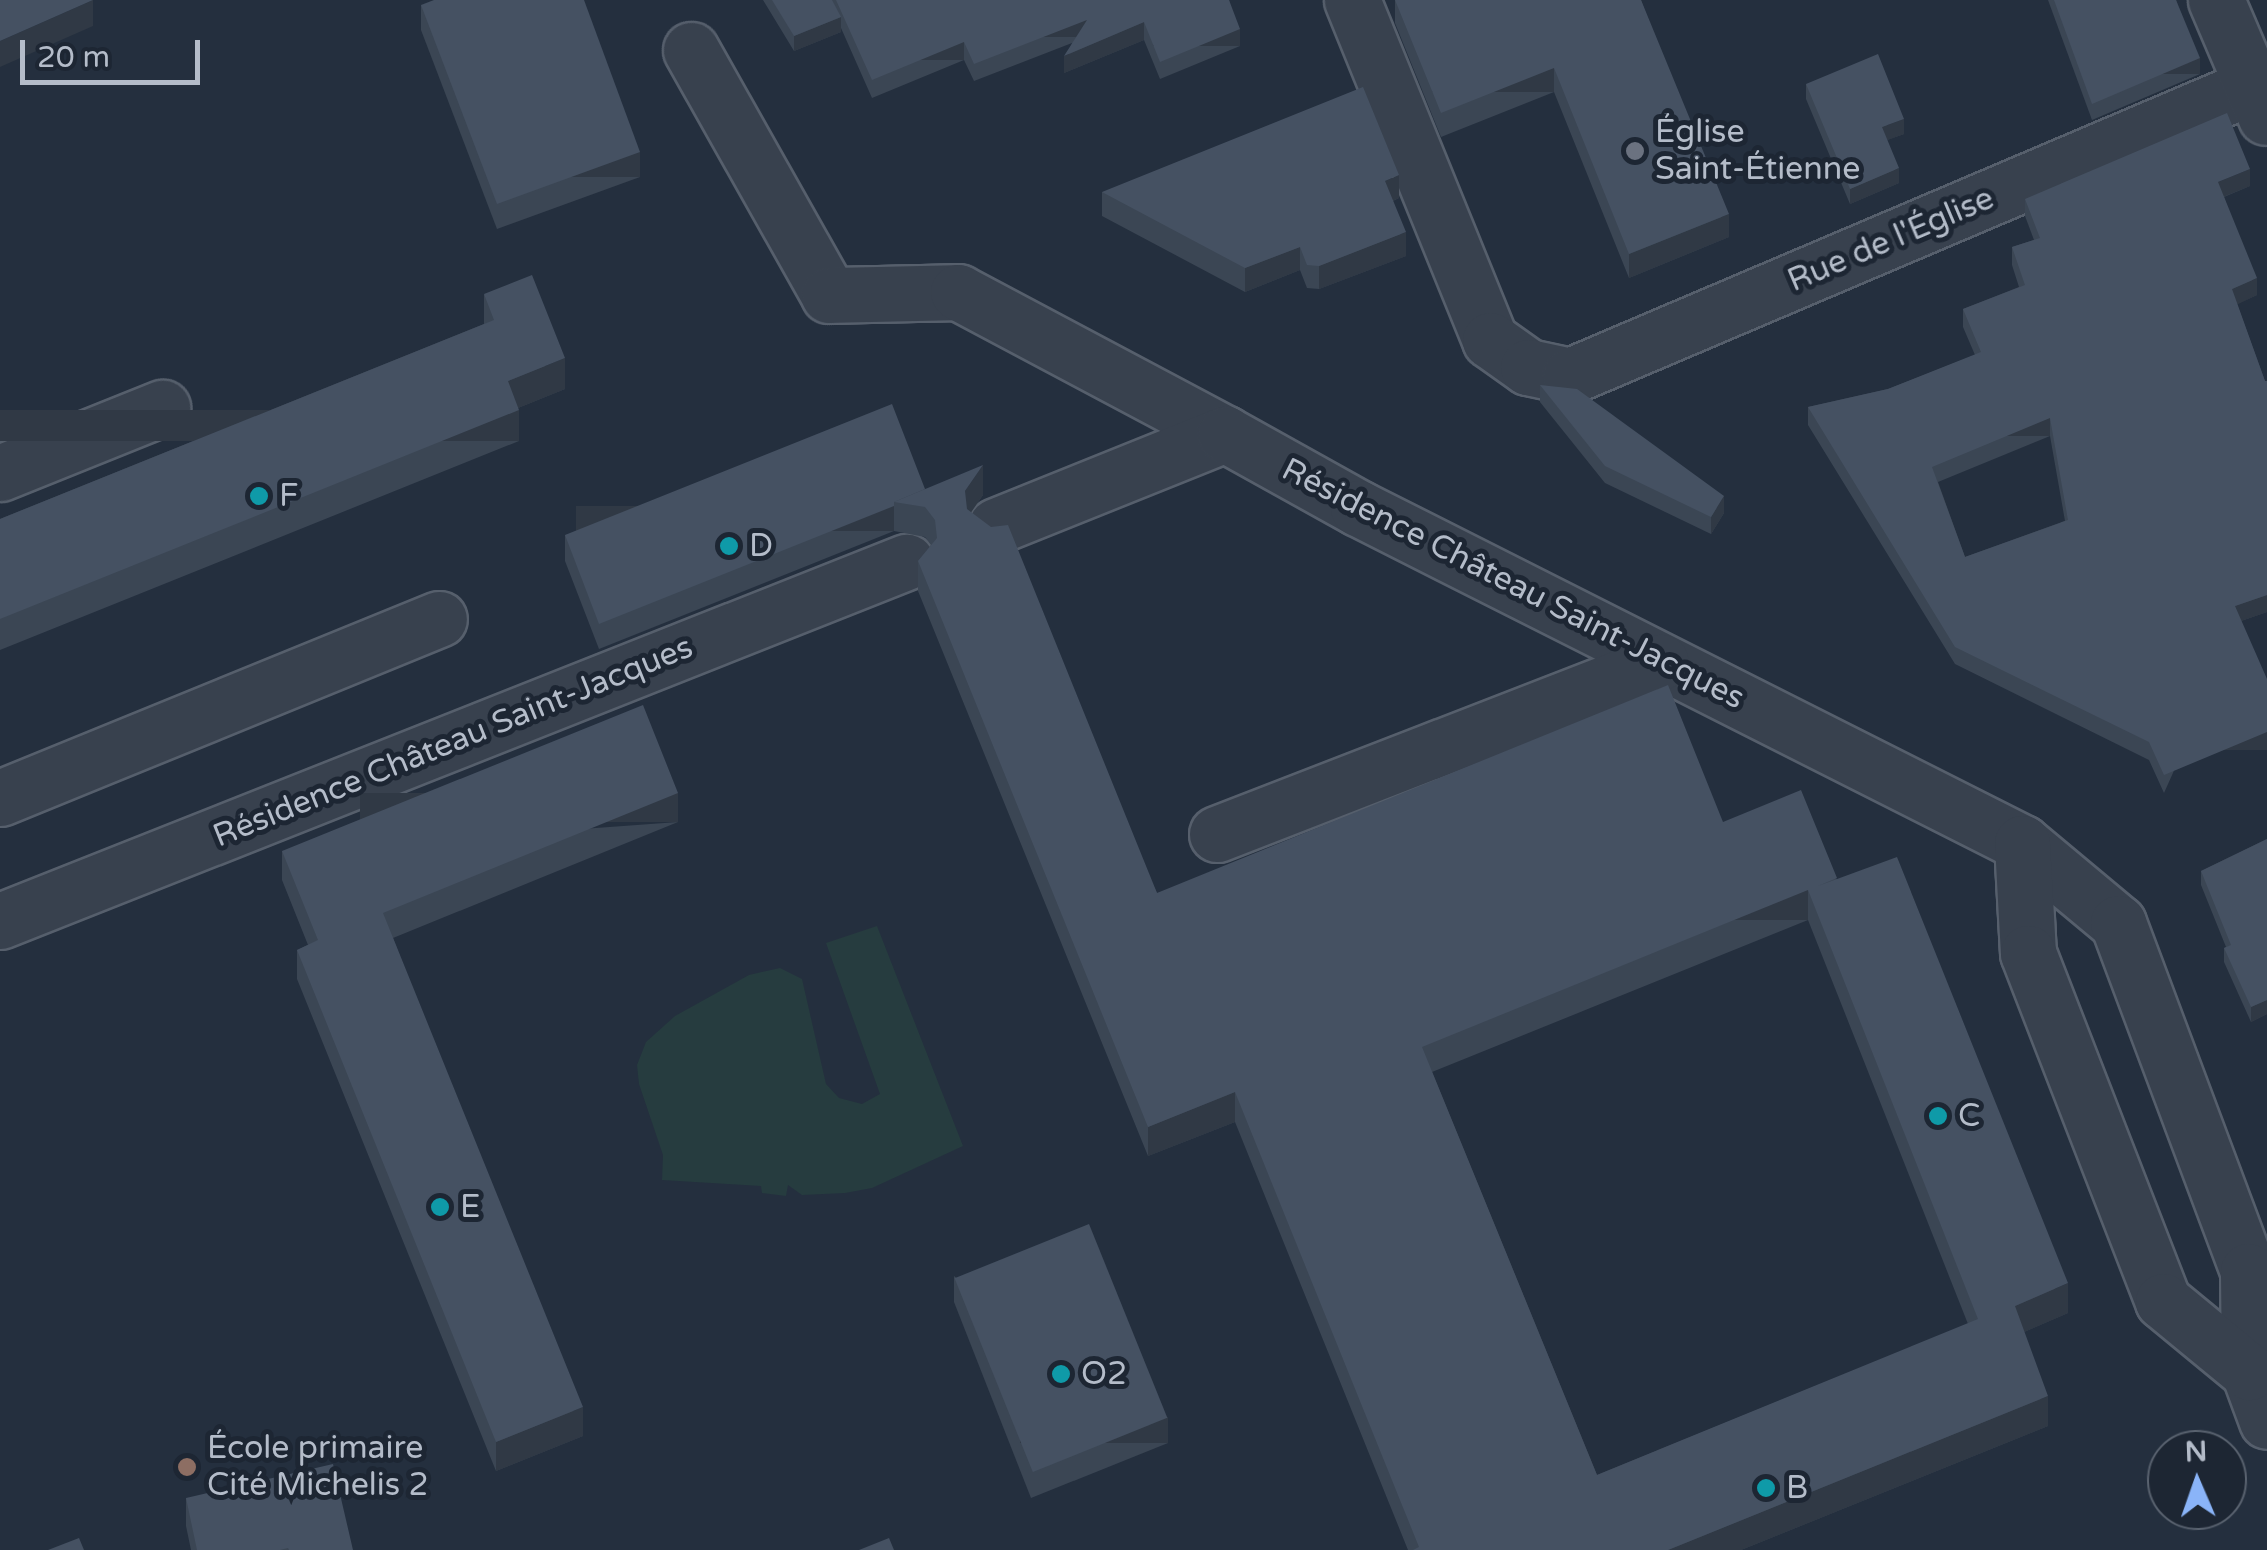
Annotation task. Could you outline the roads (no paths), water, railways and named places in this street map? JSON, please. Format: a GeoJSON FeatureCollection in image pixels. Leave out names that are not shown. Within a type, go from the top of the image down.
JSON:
{"type":"FeatureCollection","features":[{"type":"Feature","properties":{"kind":"street","name":"Rue de l'Église"},"geometry":{"type":"LineString","coordinates":[[1352,0],[1490,340],[1528,367],[1570,376],[2260,103]]}},
{"type":"Feature","properties":{"kind":"street"},"geometry":{"type":"LineString","coordinates":[[2216,0],[2260,103]]}},
{"type":"Feature","properties":{"kind":"street","name":"Résidence Château Saint-Jacques"},"geometry":{"type":"LineString","coordinates":[[691,50],[829,295],[958,292],[1661,662],[2022,843],[2118,923],[2248,1272],[2258,1396]]}},
{"type":"Feature","properties":{"kind":"street"},"geometry":{"type":"LineString","coordinates":[[0,473],[162,408]]}},
{"type":"Feature","properties":{"kind":"street"},"geometry":{"type":"LineString","coordinates":[[996,526],[1225,434]]}},
{"type":"Feature","properties":{"kind":"street","name":"Résidence Château Saint-Jacques"},"geometry":{"type":"LineString","coordinates":[[0,921],[906,562]]}},
{"type":"Feature","properties":{"kind":"street"},"geometry":{"type":"LineString","coordinates":[[0,798],[439,618]]}},
{"type":"Feature","properties":{"kind":"street"},"geometry":{"type":"LineString","coordinates":[[1217,834],[1661,662]]}},
{"type":"Feature","properties":{"kind":"street","name":"Résidence Château Saint-Jacques"},"geometry":{"type":"LineString","coordinates":[[2022,843],[2028,953],[2163,1300],[2258,1396]]}},
{"type":"Feature","properties":{"kind":"place","name":"Église Saint-Étienne"},"geometry":{"type":"Point","coordinates":[1635,151]}},
{"type":"Feature","properties":{"kind":"place","name":"F"},"geometry":{"type":"Point","coordinates":[259,496]}},
{"type":"Feature","properties":{"kind":"place","name":"D"},"geometry":{"type":"Point","coordinates":[729,546]}},
{"type":"Feature","properties":{"kind":"place","name":"C"},"geometry":{"type":"Point","coordinates":[1938,1116]}},
{"type":"Feature","properties":{"kind":"place","name":"E"},"geometry":{"type":"Point","coordinates":[440,1207]}},
{"type":"Feature","properties":{"kind":"place","name":"O2"},"geometry":{"type":"Point","coordinates":[1061,1374]}},
{"type":"Feature","properties":{"kind":"place","name":"École primaire Cité Michelis 2"},"geometry":{"type":"Point","coordinates":[187,1467]}},
{"type":"Feature","properties":{"kind":"place","name":"B"},"geometry":{"type":"Point","coordinates":[1766,1488]}}]}
